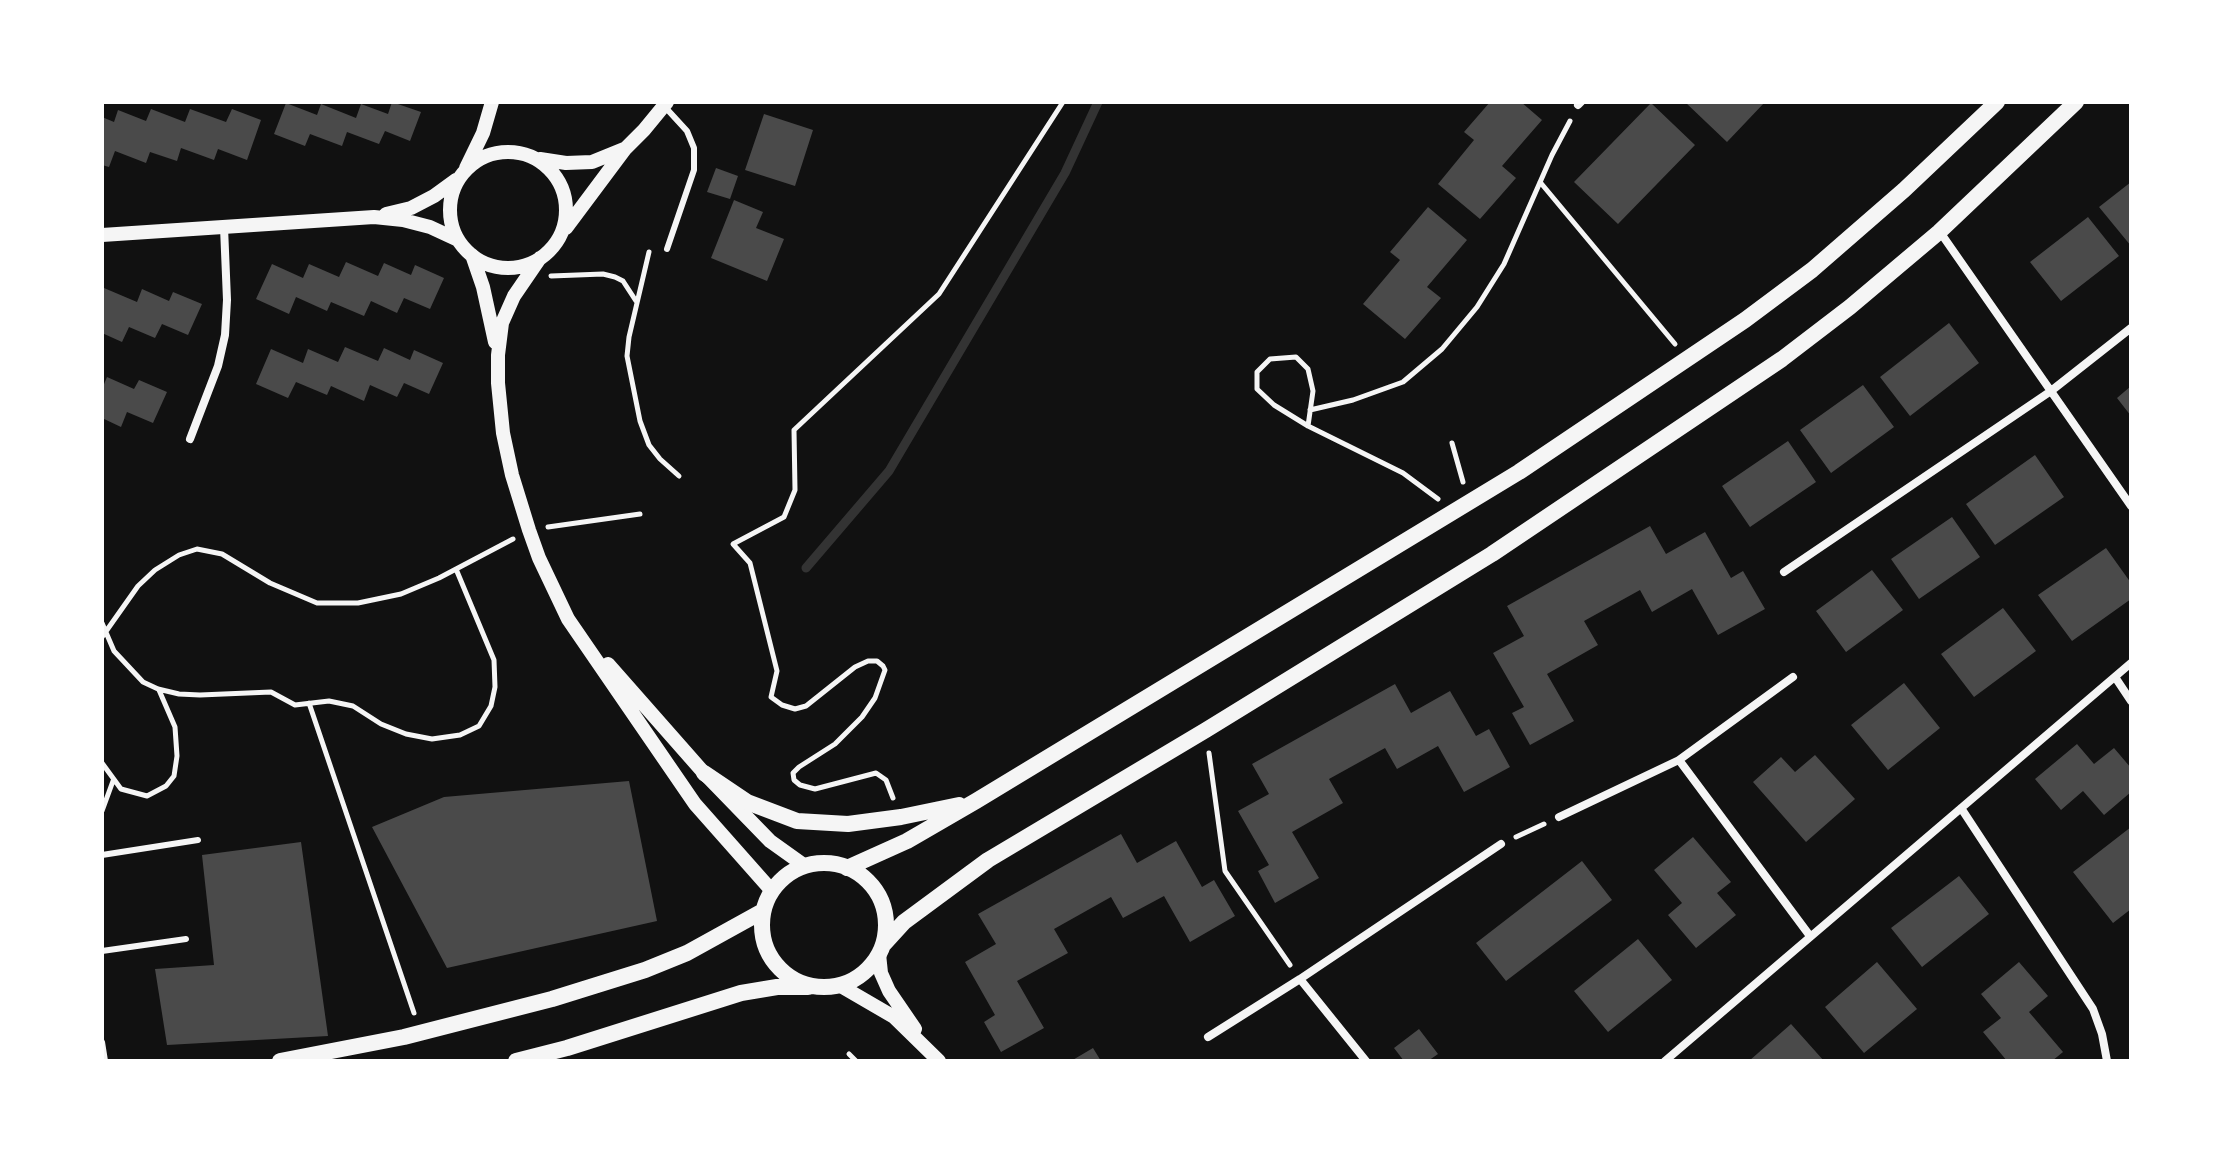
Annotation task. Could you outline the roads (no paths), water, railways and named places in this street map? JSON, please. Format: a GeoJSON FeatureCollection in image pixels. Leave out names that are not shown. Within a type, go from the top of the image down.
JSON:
{"type":"FeatureCollection","features":[{"type":"Feature","properties":{"kind":"main road"},"geometry":{"type":"LineString","coordinates":[[847,868],[907,841],[976,801],[1519,472],[1745,320],[1812,270],[1904,190],[1997,102]]}},
{"type":"Feature","properties":{"kind":"main road"},"geometry":{"type":"LineString","coordinates":[[516,1061],[741,993],[777,987],[839,985],[855,979],[869,968],[904,922],[988,860],[1492,554],[1782,359],[1939,232],[2076,102]]}},
{"type":"Feature","properties":{"kind":"main road"},"geometry":{"type":"LineString","coordinates":[[704,773],[747,802],[797,821],[848,824],[901,817],[976,801]]}},
{"type":"Feature","properties":{"kind":"main road"},"geometry":{"type":"LineString","coordinates":[[817,987],[797,981],[780,969],[768,952],[762,932],[763,911],[772,891],[793,872],[805,866],[827,863],[847,868],[863,877],[884,908],[886,927],[881,949]]}},
{"type":"Feature","properties":{"kind":"main road"},"geometry":{"type":"LineString","coordinates":[[280,1061],[421,1033],[552,999],[645,970],[687,953],[763,911]]}},
{"type":"Feature","properties":{"kind":"street"},"geometry":{"type":"LineString","coordinates":[[492,102],[483,133],[453,192],[450,209],[458,240],[472,255],[488,264],[505,268],[524,266],[552,248],[625,149],[665,104]]}},
{"type":"Feature","properties":{"kind":"street"},"geometry":{"type":"LineString","coordinates":[[374,217],[411,208],[434,196],[477,160],[493,153],[510,151],[566,163],[592,162],[625,149]]}},
{"type":"Feature","properties":{"kind":"street"},"geometry":{"type":"LineString","coordinates":[[537,159],[550,169],[566,200],[566,218],[561,235]]}},
{"type":"Feature","properties":{"kind":"street"},"geometry":{"type":"LineString","coordinates":[[102,235],[374,217],[430,227],[458,240]]}},
{"type":"Feature","properties":{"kind":"street"},"geometry":{"type":"LineString","coordinates":[[190,439],[218,366],[225,335],[224,227]]}},
{"type":"Feature","properties":{"kind":"street"},"geometry":{"type":"LineString","coordinates":[[1939,232],[2131,506]]}},
{"type":"Feature","properties":{"kind":"street"},"geometry":{"type":"LineString","coordinates":[[472,255],[488,306],[498,355]]}},
{"type":"Feature","properties":{"kind":"street"},"geometry":{"type":"LineString","coordinates":[[540,258],[514,296],[502,323],[498,355],[503,433],[512,475],[539,558],[568,619],[695,804],[772,891]]}},
{"type":"Feature","properties":{"kind":"street"},"geometry":{"type":"LineString","coordinates":[[1784,572],[2051,391],[2131,328]]}},
{"type":"Feature","properties":{"kind":"street"},"geometry":{"type":"LineString","coordinates":[[568,619],[704,773],[770,841],[805,866]]}},
{"type":"Feature","properties":{"kind":"street"},"geometry":{"type":"LineString","coordinates":[[1665,1061],[2131,663]]}},
{"type":"Feature","properties":{"kind":"street"},"geometry":{"type":"LineString","coordinates":[[1559,817],[1679,760],[1793,677]]}},
{"type":"Feature","properties":{"kind":"street"},"geometry":{"type":"LineString","coordinates":[[2115,677],[2131,701]]}},
{"type":"Feature","properties":{"kind":"street"},"geometry":{"type":"LineString","coordinates":[[1679,760],[1810,936]]}},
{"type":"Feature","properties":{"kind":"street"},"geometry":{"type":"LineString","coordinates":[[1961,808],[2093,1009],[2107,1061]]}},
{"type":"Feature","properties":{"kind":"street"},"geometry":{"type":"LineString","coordinates":[[1208,1037],[1501,844]]}},
{"type":"Feature","properties":{"kind":"street"},"geometry":{"type":"LineString","coordinates":[[881,949],[881,973],[889,991],[928,1049]]}},
{"type":"Feature","properties":{"kind":"street"},"geometry":{"type":"LineString","coordinates":[[1300,979],[1366,1061]]}},
{"type":"Feature","properties":{"kind":"street"},"geometry":{"type":"LineString","coordinates":[[839,985],[894,1017],[939,1061]]}},
{"type":"Feature","properties":{"kind":"lane"},"geometry":{"type":"LineString","coordinates":[[665,104],[687,131],[694,148],[694,170],[667,249]]}},
{"type":"Feature","properties":{"kind":"lane"},"geometry":{"type":"LineString","coordinates":[[102,855],[198,840]]}},
{"type":"Feature","properties":{"kind":"lane"},"geometry":{"type":"LineString","coordinates":[[102,951],[186,939]]}},
{"type":"Feature","properties":{"kind":"lane"},"geometry":{"type":"LineString","coordinates":[[102,1042],[105,1061]]}},
{"type":"Feature","properties":{"kind":"waterway"},"geometry":{"type":"LineString","coordinates":[[806,568],[889,471],[1065,173],[1098,102]]}}]}
